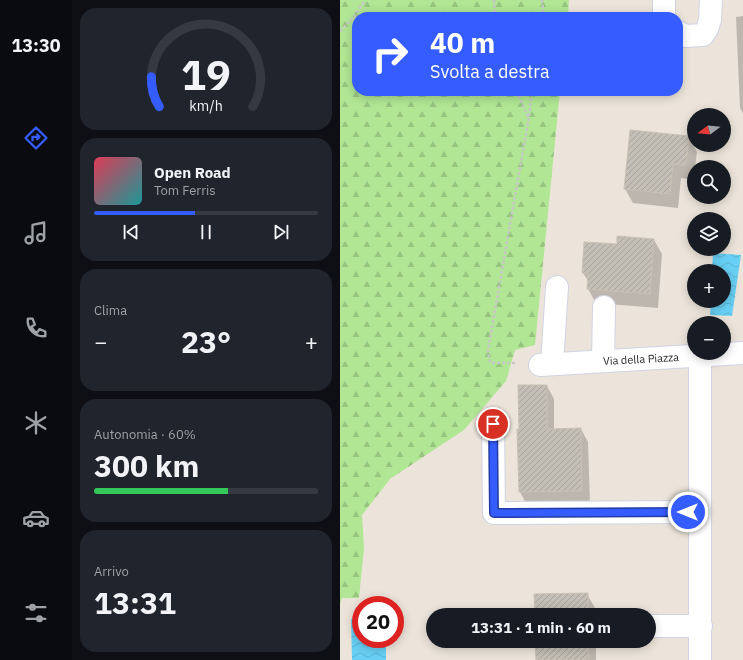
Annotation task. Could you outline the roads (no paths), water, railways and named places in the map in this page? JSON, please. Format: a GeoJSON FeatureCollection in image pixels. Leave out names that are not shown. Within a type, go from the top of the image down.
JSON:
{"type":"FeatureCollection","features":[{"type":"Feature","properties":{"kind":"street"},"geometry":{"type":"LineString","coordinates":[[664,0],[664,12]]}},
{"type":"Feature","properties":{"kind":"street"},"geometry":{"type":"LineString","coordinates":[[683,34],[703,35],[710,20],[711,0]]}},
{"type":"Feature","properties":{"kind":"street","name":"Via della Piazza"},"geometry":{"type":"LineString","coordinates":[[557,287],[546,364],[687,357]]}},
{"type":"Feature","properties":{"kind":"street"},"geometry":{"type":"LineString","coordinates":[[603,361],[604,307]]}},
{"type":"Feature","properties":{"kind":"street","name":"Via della Piazza"},"geometry":{"type":"LineString","coordinates":[[731,354],[743,353]]}},
{"type":"Feature","properties":{"kind":"street"},"geometry":{"type":"LineString","coordinates":[[700,360],[700,660]]}},
{"type":"Feature","properties":{"kind":"street"},"geometry":{"type":"LineString","coordinates":[[493,424],[494,513],[700,512]]}},
{"type":"Feature","properties":{"kind":"street"},"geometry":{"type":"LineString","coordinates":[[656,626],[701,626]]}},
{"type":"Feature","properties":{"kind":"water"},"geometry":{"type":"Polygon","coordinates":[[[741,255],[732,316],[710,315],[710,308],[731,308],[731,264],[712,264],[713,256],[741,255]]]}},
{"type":"Feature","properties":{"kind":"water"},"geometry":{"type":"Polygon","coordinates":[[[351,619],[352,648],[386,648],[386,660],[352,660],[351,619]]]}}]}
